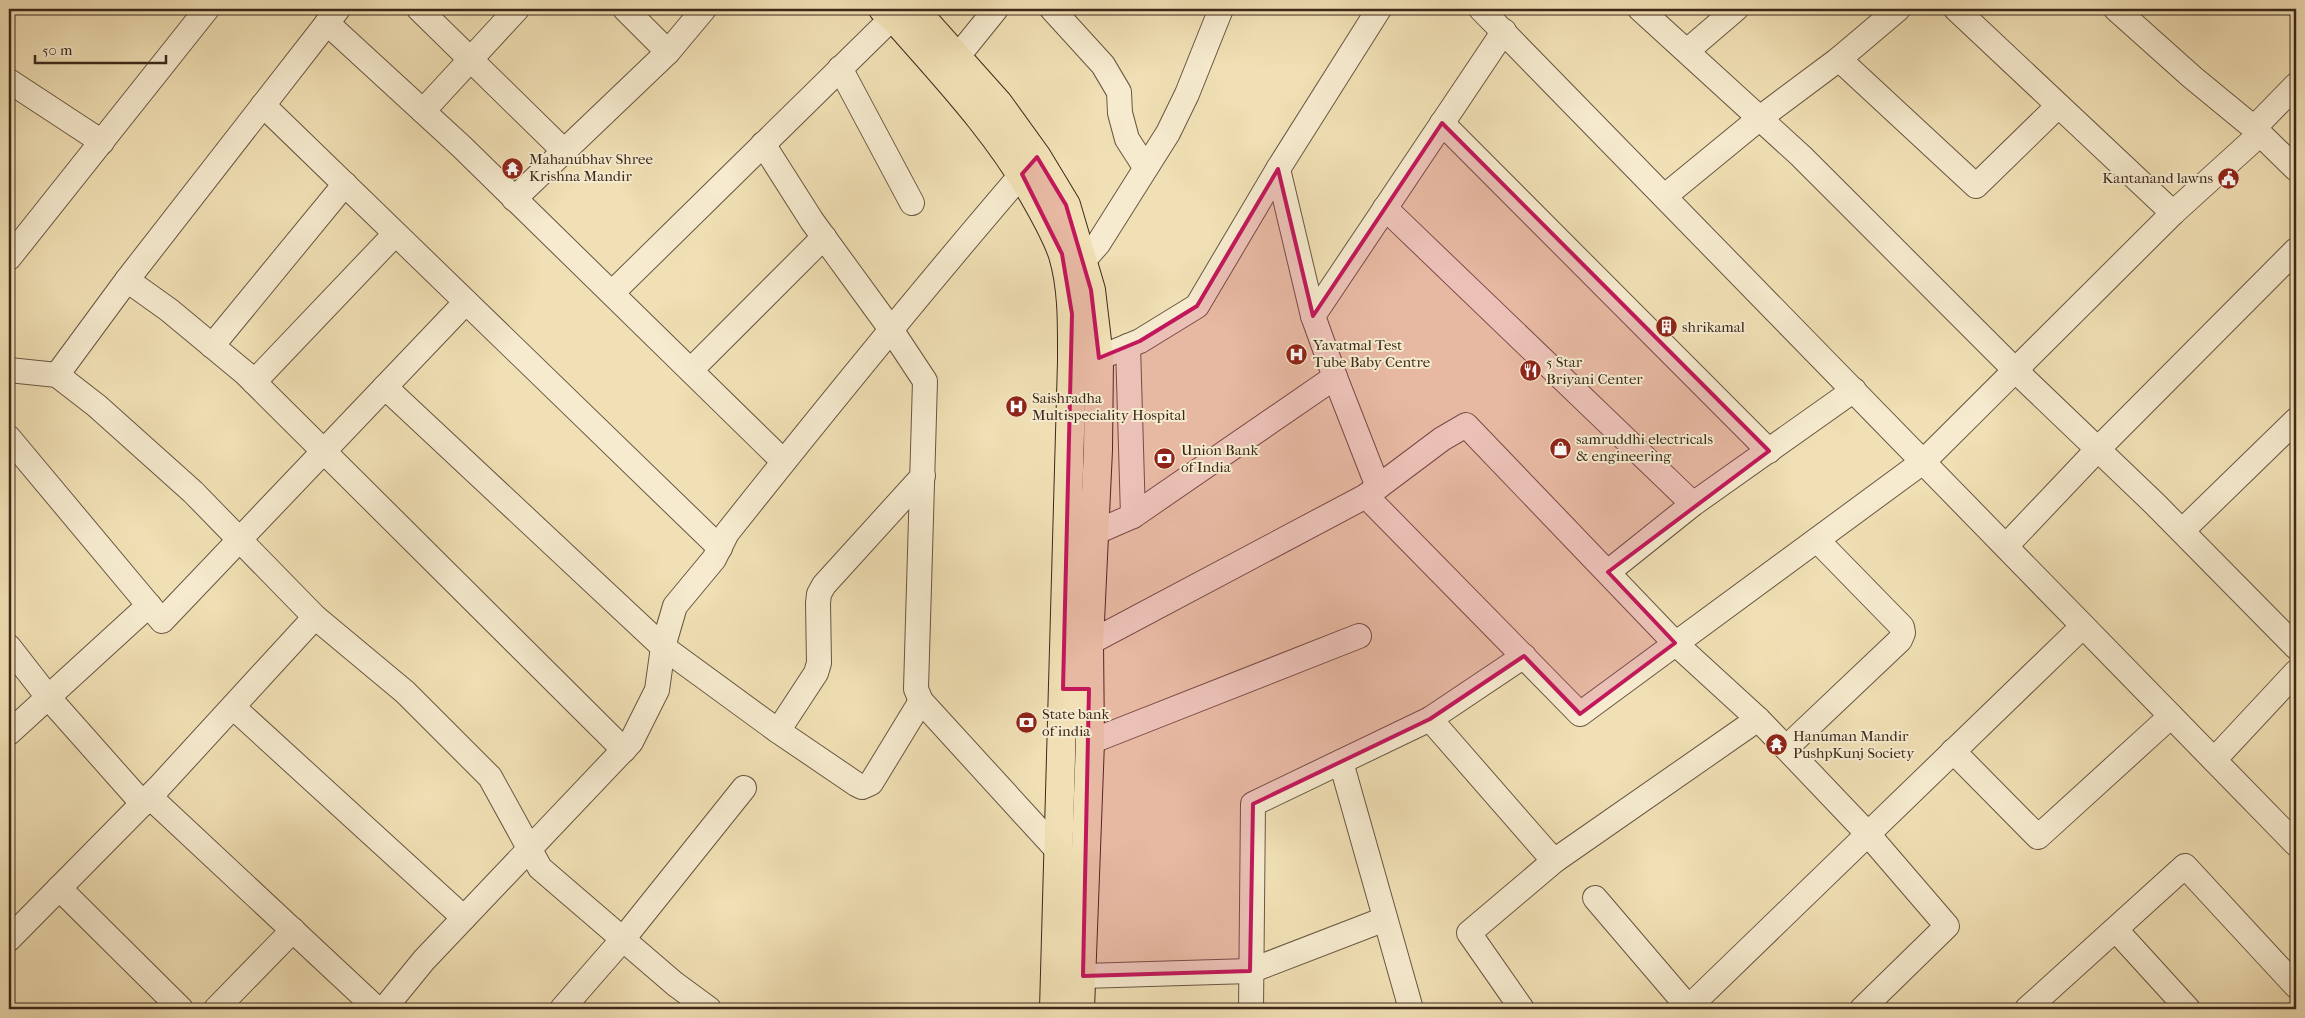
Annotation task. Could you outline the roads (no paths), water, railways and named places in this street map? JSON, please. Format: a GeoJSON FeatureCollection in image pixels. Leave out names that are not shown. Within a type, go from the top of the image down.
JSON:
{"type":"FeatureCollection","features":[{"type":"Feature","properties":{"kind":"main road"},"geometry":{"type":"LineString","coordinates":[[897,12],[958,56],[998,103],[1029,165],[1048,222],[1062,254],[1069,282],[1072,314],[1076,689],[1059,852],[1054,1009]]}},
{"type":"Feature","properties":{"kind":"main road"},"geometry":{"type":"LineString","coordinates":[[897,12],[976,111],[1066,205],[1091,290],[1099,358],[1089,643],[1076,689],[1090,742],[1083,976],[1080,1009]]}},
{"type":"Feature","properties":{"kind":"street"},"geometry":{"type":"LineString","coordinates":[[13,244],[102,142],[207,9]]}},
{"type":"Feature","properties":{"kind":"street"},"geometry":{"type":"LineString","coordinates":[[419,9],[565,152]]}},
{"type":"Feature","properties":{"kind":"street"},"geometry":{"type":"LineString","coordinates":[[423,110],[517,9]]}},
{"type":"Feature","properties":{"kind":"street"},"geometry":{"type":"LineString","coordinates":[[625,9],[668,52]]}},
{"type":"Feature","properties":{"kind":"street"},"geometry":{"type":"LineString","coordinates":[[514,199],[668,52],[704,9]]}},
{"type":"Feature","properties":{"kind":"street"},"geometry":{"type":"LineString","coordinates":[[958,56],[996,9]]}},
{"type":"Feature","properties":{"kind":"street"},"geometry":{"type":"LineString","coordinates":[[1083,260],[1098,244],[1168,133],[1184,102],[1221,9]]}},
{"type":"Feature","properties":{"kind":"street"},"geometry":{"type":"LineString","coordinates":[[1072,361],[1099,358],[1128,346],[1197,306],[1278,169],[1379,9]]}},
{"type":"Feature","properties":{"kind":"street"},"geometry":{"type":"LineString","coordinates":[[1640,9],[1801,156],[2016,370],[2182,531],[2296,647]]}},
{"type":"Feature","properties":{"kind":"street"},"geometry":{"type":"LineString","coordinates":[[1687,52],[1736,9]]}},
{"type":"Feature","properties":{"kind":"street"},"geometry":{"type":"LineString","coordinates":[[1664,196],[1760,118],[1840,59],[1898,9]]}},
{"type":"Feature","properties":{"kind":"street"},"geometry":{"type":"LineString","coordinates":[[1956,9],[2173,213]]}},
{"type":"Feature","properties":{"kind":"street"},"geometry":{"type":"LineString","coordinates":[[2116,9],[2192,77],[2257,131],[2296,170]]}},
{"type":"Feature","properties":{"kind":"street"},"geometry":{"type":"LineString","coordinates":[[612,293],[897,12]]}},
{"type":"Feature","properties":{"kind":"street"},"geometry":{"type":"LineString","coordinates":[[1062,12],[1103,65],[1119,92],[1120,113],[1127,139],[1145,167]]}},
{"type":"Feature","properties":{"kind":"street"},"geometry":{"type":"LineString","coordinates":[[57,375],[127,280],[333,16],[423,110],[783,461]]}},
{"type":"Feature","properties":{"kind":"street"},"geometry":{"type":"LineString","coordinates":[[1313,316],[1442,123],[1496,17],[1664,196],[2214,760],[2295,840]]}},
{"type":"Feature","properties":{"kind":"street"},"geometry":{"type":"LineString","coordinates":[[1840,59],[1976,186],[2057,106]]}},
{"type":"Feature","properties":{"kind":"street"},"geometry":{"type":"LineString","coordinates":[[840,68],[912,203]]}},
{"type":"Feature","properties":{"kind":"street"},"geometry":{"type":"LineString","coordinates":[[9,81],[102,142]]}},
{"type":"Feature","properties":{"kind":"street"},"geometry":{"type":"LineString","coordinates":[[1278,169],[1313,316],[1372,491],[1580,714],[1675,643],[1818,541],[1924,461],[2257,131],[2296,85]]}},
{"type":"Feature","properties":{"kind":"street"},"geometry":{"type":"LineString","coordinates":[[263,106],[720,548]]}},
{"type":"Feature","properties":{"kind":"street"},"geometry":{"type":"LineString","coordinates":[[1442,123],[1769,451]]}},
{"type":"Feature","properties":{"kind":"street"},"geometry":{"type":"LineString","coordinates":[[763,144],[824,237],[890,328],[925,381],[916,689],[921,701],[1059,852]]}},
{"type":"Feature","properties":{"kind":"street"},"geometry":{"type":"LineString","coordinates":[[384,1009],[424,960],[631,742],[657,690],[663,647],[674,606],[714,559],[727,533],[890,328],[1029,165]]}},
{"type":"Feature","properties":{"kind":"street"},"geometry":{"type":"LineString","coordinates":[[212,346],[344,184]]}},
{"type":"Feature","properties":{"kind":"street"},"geometry":{"type":"LineString","coordinates":[[1385,208],[1693,504]]}},
{"type":"Feature","properties":{"kind":"street"},"geometry":{"type":"LineString","coordinates":[[254,382],[395,234]]}},
{"type":"Feature","properties":{"kind":"street"},"geometry":{"type":"LineString","coordinates":[[691,370],[824,237]]}},
{"type":"Feature","properties":{"kind":"street"},"geometry":{"type":"LineString","coordinates":[[2006,546],[2098,449],[2296,250]]}},
{"type":"Feature","properties":{"kind":"street"},"geometry":{"type":"LineString","coordinates":[[127,280],[212,346],[254,382],[624,750]]}},
{"type":"Feature","properties":{"kind":"street"},"geometry":{"type":"LineString","coordinates":[[9,438],[162,621],[466,302]]}},
{"type":"Feature","properties":{"kind":"street"},"geometry":{"type":"LineString","coordinates":[[1128,346],[1133,516]]}},
{"type":"Feature","properties":{"kind":"street"},"geometry":{"type":"LineString","coordinates":[[9,370],[57,375],[97,406],[178,479],[315,617],[406,692],[490,777],[540,868],[623,939],[695,1005]]}},
{"type":"Feature","properties":{"kind":"street"},"geometry":{"type":"LineString","coordinates":[[1094,533],[1133,516],[1335,377]]}},
{"type":"Feature","properties":{"kind":"street"},"geometry":{"type":"LineString","coordinates":[[385,387],[663,647],[778,731],[856,784],[862,787],[870,783],[921,701]]}},
{"type":"Feature","properties":{"kind":"street"},"geometry":{"type":"LineString","coordinates":[[1608,572],[1693,504],[1854,390]]}},
{"type":"Feature","properties":{"kind":"street"},"geometry":{"type":"LineString","coordinates":[[1089,643],[1372,491],[1442,439],[1466,425],[1675,643],[1758,719],[1786,748],[1867,833],[1947,926],[1862,1009]]}},
{"type":"Feature","properties":{"kind":"street"},"geometry":{"type":"LineString","coordinates":[[2182,531],[2292,432]]}},
{"type":"Feature","properties":{"kind":"street"},"geometry":{"type":"LineString","coordinates":[[778,731],[816,673],[819,663],[818,603],[819,594],[824,585],[923,476]]}},
{"type":"Feature","properties":{"kind":"street"},"geometry":{"type":"LineString","coordinates":[[1786,748],[1900,640],[1903,634],[1902,627],[1818,541]]}},
{"type":"Feature","properties":{"kind":"street"},"geometry":{"type":"LineString","coordinates":[[9,733],[149,604]]}},
{"type":"Feature","properties":{"kind":"street"},"geometry":{"type":"LineString","coordinates":[[9,940],[146,800],[315,617]]}},
{"type":"Feature","properties":{"kind":"street"},"geometry":{"type":"LineString","coordinates":[[1595,898],[1688,1008],[2083,626]]}},
{"type":"Feature","properties":{"kind":"street"},"geometry":{"type":"LineString","coordinates":[[1090,742],[1359,636]]}},
{"type":"Feature","properties":{"kind":"street"},"geometry":{"type":"LineString","coordinates":[[9,647],[48,697],[146,800],[293,930],[377,1009]]}},
{"type":"Feature","properties":{"kind":"street"},"geometry":{"type":"LineString","coordinates":[[1250,1009],[1253,804],[1430,719],[1524,656]]}},
{"type":"Feature","properties":{"kind":"street"},"geometry":{"type":"LineString","coordinates":[[2214,760],[2296,672]]}},
{"type":"Feature","properties":{"kind":"street"},"geometry":{"type":"LineString","coordinates":[[233,707],[464,918]]}},
{"type":"Feature","properties":{"kind":"street"},"geometry":{"type":"LineString","coordinates":[[1953,750],[2038,837],[2171,716]]}},
{"type":"Feature","properties":{"kind":"street"},"geometry":{"type":"LineString","coordinates":[[1430,719],[1554,861]]}},
{"type":"Feature","properties":{"kind":"street"},"geometry":{"type":"LineString","coordinates":[[1522,1009],[1469,933],[1554,861],[1758,719]]}},
{"type":"Feature","properties":{"kind":"street"},"geometry":{"type":"LineString","coordinates":[[1341,762],[1411,1009]]}},
{"type":"Feature","properties":{"kind":"street"},"geometry":{"type":"LineString","coordinates":[[562,1009],[623,939],[744,788]]}},
{"type":"Feature","properties":{"kind":"street"},"geometry":{"type":"LineString","coordinates":[[2027,1009],[2185,866],[2296,986]]}},
{"type":"Feature","properties":{"kind":"street"},"geometry":{"type":"LineString","coordinates":[[59,888],[181,1009]]}},
{"type":"Feature","properties":{"kind":"street"},"geometry":{"type":"LineString","coordinates":[[1083,976],[1250,971],[1385,919]]}},
{"type":"Feature","properties":{"kind":"street"},"geometry":{"type":"LineString","coordinates":[[216,1009],[293,930]]}},
{"type":"Feature","properties":{"kind":"street"},"geometry":{"type":"LineString","coordinates":[[2116,930],[2188,1009]]}},
{"type":"Feature","properties":{"kind":"place","name":"Mahanubhav Shree Krishna Mandir"},"geometry":{"type":"Point","coordinates":[513,168]}},
{"type":"Feature","properties":{"kind":"place","name":"Kantanand lawns"},"geometry":{"type":"Point","coordinates":[2229,178]}},
{"type":"Feature","properties":{"kind":"place","name":"shrikamal"},"geometry":{"type":"Point","coordinates":[1666,327]}},
{"type":"Feature","properties":{"kind":"place","name":"Yavatmal Test Tube Baby Centre"},"geometry":{"type":"Point","coordinates":[1297,354]}},
{"type":"Feature","properties":{"kind":"place","name":"5 Star Briyani Center"},"geometry":{"type":"Point","coordinates":[1530,371]}},
{"type":"Feature","properties":{"kind":"place","name":"Saishradha Multispeciality Hospital"},"geometry":{"type":"Point","coordinates":[1016,407]}},
{"type":"Feature","properties":{"kind":"place","name":"samruddhi electricals & engineering"},"geometry":{"type":"Point","coordinates":[1560,448]}},
{"type":"Feature","properties":{"kind":"place","name":"Union Bank of India"},"geometry":{"type":"Point","coordinates":[1165,459]}},
{"type":"Feature","properties":{"kind":"place","name":"State bank of india"},"geometry":{"type":"Point","coordinates":[1026,723]}},
{"type":"Feature","properties":{"kind":"place","name":"Hanuman Mandir PushpKunj Society"},"geometry":{"type":"Point","coordinates":[1777,745]}}]}
